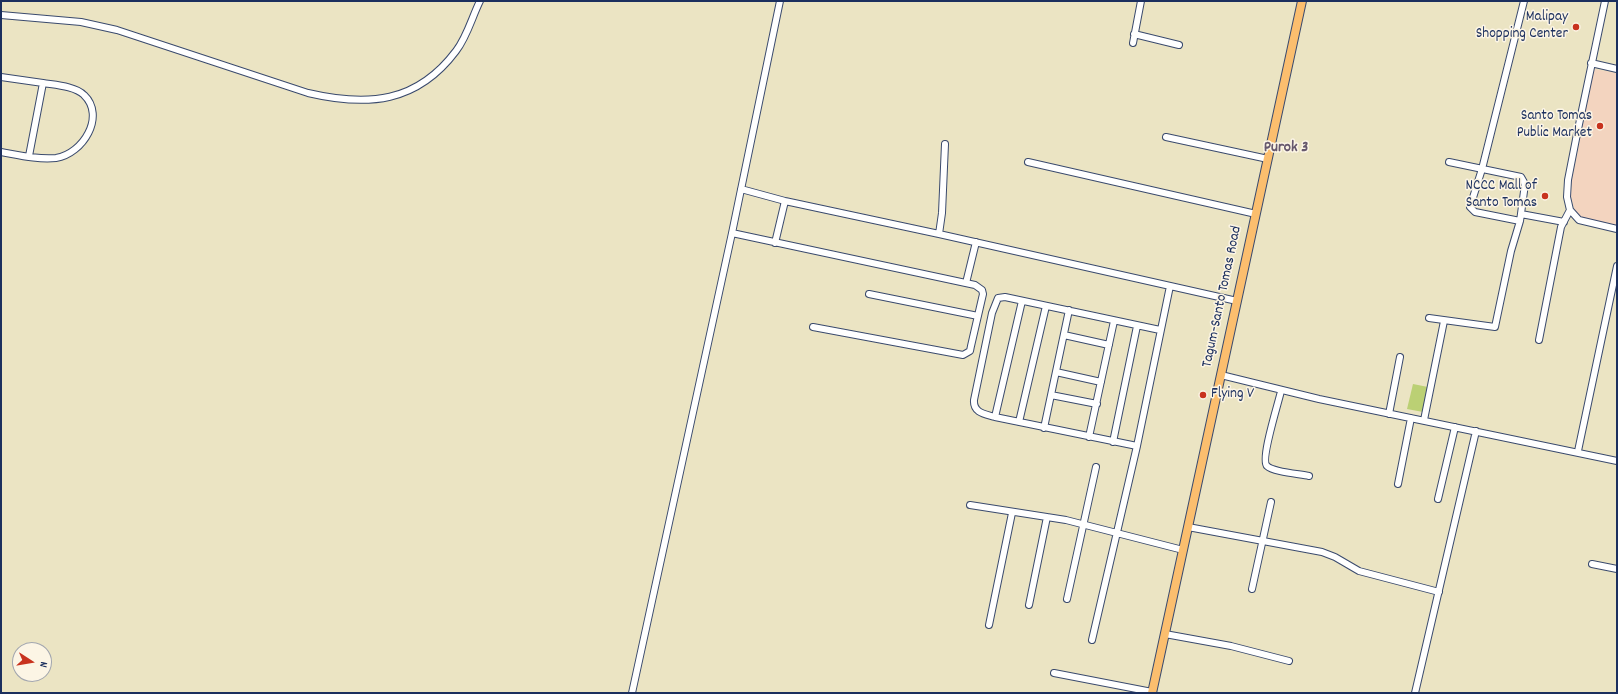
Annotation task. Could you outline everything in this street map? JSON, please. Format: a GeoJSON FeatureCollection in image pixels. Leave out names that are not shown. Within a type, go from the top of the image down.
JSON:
{"type":"FeatureCollection","features":[{"type":"Feature","properties":{"kind":"main road","name":"Tagum-Santo Tomas Road"},"geometry":{"type":"LineString","coordinates":[[1152,693],[1302,1]]}},
{"type":"Feature","properties":{"kind":"street"},"geometry":{"type":"LineString","coordinates":[[1,14],[81,22],[117,30],[308,93],[335,99],[363,101],[401,94],[427,82],[457,50],[480,1]]}},
{"type":"Feature","properties":{"kind":"street"},"geometry":{"type":"LineString","coordinates":[[632,693],[732,233],[780,1]]}},
{"type":"Feature","properties":{"kind":"street"},"geometry":{"type":"LineString","coordinates":[[1133,43],[1141,1]]}},
{"type":"Feature","properties":{"kind":"street"},"geometry":{"type":"LineString","coordinates":[[1520,221],[1471,209],[1524,1]]}},
{"type":"Feature","properties":{"kind":"street"},"geometry":{"type":"LineString","coordinates":[[1605,1],[1568,180],[1567,196],[1570,210],[1580,220],[1585,223],[1617,229]]}},
{"type":"Feature","properties":{"kind":"street"},"geometry":{"type":"LineString","coordinates":[[1134,34],[1179,45]]}},
{"type":"Feature","properties":{"kind":"street"},"geometry":{"type":"LineString","coordinates":[[1591,63],[1617,69]]}},
{"type":"Feature","properties":{"kind":"street"},"geometry":{"type":"LineString","coordinates":[[1,77],[43,82],[77,90],[83,94],[93,108],[91,128],[85,138],[71,152],[58,158],[1,152]]}},
{"type":"Feature","properties":{"kind":"street"},"geometry":{"type":"LineString","coordinates":[[29,156],[43,82]]}},
{"type":"Feature","properties":{"kind":"street"},"geometry":{"type":"LineString","coordinates":[[1166,138],[1268,160]]}},
{"type":"Feature","properties":{"kind":"street"},"geometry":{"type":"LineString","coordinates":[[939,234],[942,213],[945,144]]}},
{"type":"Feature","properties":{"kind":"street"},"geometry":{"type":"LineString","coordinates":[[1028,162],[1256,214]]}},
{"type":"Feature","properties":{"kind":"street"},"geometry":{"type":"LineString","coordinates":[[1429,318],[1495,328],[1511,251],[1520,221],[1525,184],[1523,179],[1449,162]]}},
{"type":"Feature","properties":{"kind":"street"},"geometry":{"type":"LineString","coordinates":[[741,189],[785,201],[976,242],[1237,301]]}},
{"type":"Feature","properties":{"kind":"street"},"geometry":{"type":"LineString","coordinates":[[775,243],[785,201]]}},
{"type":"Feature","properties":{"kind":"street"},"geometry":{"type":"LineString","coordinates":[[1539,340],[1560,232],[1570,210]]}},
{"type":"Feature","properties":{"kind":"street"},"geometry":{"type":"LineString","coordinates":[[1521,214],[1564,222]]}},
{"type":"Feature","properties":{"kind":"street"},"geometry":{"type":"LineString","coordinates":[[732,233],[966,282],[975,285],[982,290],[983,294],[970,352],[963,355],[813,327]]}},
{"type":"Feature","properties":{"kind":"street"},"geometry":{"type":"LineString","coordinates":[[966,282],[976,242]]}},
{"type":"Feature","properties":{"kind":"street"},"geometry":{"type":"LineString","coordinates":[[1578,451],[1617,266]]}},
{"type":"Feature","properties":{"kind":"street"},"geometry":{"type":"LineString","coordinates":[[1092,640],[1115,534],[1137,446],[1170,286]]}},
{"type":"Feature","properties":{"kind":"street"},"geometry":{"type":"LineString","coordinates":[[870,294],[978,316]]}},
{"type":"Feature","properties":{"kind":"street"},"geometry":{"type":"LineString","coordinates":[[1137,446],[995,418],[977,411],[974,404],[992,313],[998,298],[1005,297],[1160,330]]}},
{"type":"Feature","properties":{"kind":"street"},"geometry":{"type":"LineString","coordinates":[[995,418],[1022,301]]}},
{"type":"Feature","properties":{"kind":"street"},"geometry":{"type":"LineString","coordinates":[[1019,422],[1046,306]]}},
{"type":"Feature","properties":{"kind":"street"},"geometry":{"type":"LineString","coordinates":[[1044,428],[1069,310]]}},
{"type":"Feature","properties":{"kind":"street"},"geometry":{"type":"LineString","coordinates":[[1089,437],[1114,321]]}},
{"type":"Feature","properties":{"kind":"street"},"geometry":{"type":"LineString","coordinates":[[1424,420],[1444,321]]}},
{"type":"Feature","properties":{"kind":"street"},"geometry":{"type":"LineString","coordinates":[[1113,442],[1137,326]]}},
{"type":"Feature","properties":{"kind":"street"},"geometry":{"type":"LineString","coordinates":[[1064,335],[1109,346]]}},
{"type":"Feature","properties":{"kind":"street"},"geometry":{"type":"LineString","coordinates":[[1389,414],[1400,357]]}},
{"type":"Feature","properties":{"kind":"street"},"geometry":{"type":"LineString","coordinates":[[1056,372],[1101,382]]}},
{"type":"Feature","properties":{"kind":"street"},"geometry":{"type":"LineString","coordinates":[[1221,375],[1281,391],[1578,451],[1617,461]]}},
{"type":"Feature","properties":{"kind":"street"},"geometry":{"type":"LineString","coordinates":[[1281,391],[1266,452],[1265,463],[1267,467],[1276,470],[1309,476]]}},
{"type":"Feature","properties":{"kind":"street"},"geometry":{"type":"LineString","coordinates":[[1051,395],[1097,404]]}},
{"type":"Feature","properties":{"kind":"street"},"geometry":{"type":"LineString","coordinates":[[1398,484],[1411,418]]}},
{"type":"Feature","properties":{"kind":"street"},"geometry":{"type":"LineString","coordinates":[[1438,499],[1455,426]]}},
{"type":"Feature","properties":{"kind":"street"},"geometry":{"type":"LineString","coordinates":[[1414,693],[1476,431]]}},
{"type":"Feature","properties":{"kind":"street"},"geometry":{"type":"LineString","coordinates":[[1067,599],[1096,467]]}},
{"type":"Feature","properties":{"kind":"street"},"geometry":{"type":"LineString","coordinates":[[1252,589],[1271,502]]}},
{"type":"Feature","properties":{"kind":"street"},"geometry":{"type":"LineString","coordinates":[[970,505],[1012,513],[1047,517],[1183,550]]}},
{"type":"Feature","properties":{"kind":"street"},"geometry":{"type":"LineString","coordinates":[[989,625],[1012,513]]}},
{"type":"Feature","properties":{"kind":"street"},"geometry":{"type":"LineString","coordinates":[[1029,605],[1047,517]]}},
{"type":"Feature","properties":{"kind":"street"},"geometry":{"type":"LineString","coordinates":[[1188,527],[1322,552],[1358,571],[1439,592]]}},
{"type":"Feature","properties":{"kind":"street"},"geometry":{"type":"LineString","coordinates":[[1592,564],[1617,569]]}},
{"type":"Feature","properties":{"kind":"street"},"geometry":{"type":"LineString","coordinates":[[1165,634],[1231,646],[1288,660]]}},
{"type":"Feature","properties":{"kind":"street"},"geometry":{"type":"LineString","coordinates":[[1054,673],[1152,693]]}},
{"type":"Feature","properties":{"kind":"shaded area","name":"Santo Tomas Public Market"},"geometry":{"type":"Polygon","coordinates":[[[1594,69],[1617,73],[1617,226],[1581,217],[1574,209],[1571,196],[1572,180],[1594,69]]]}},
{"type":"Feature","properties":{"kind":"green space"},"geometry":{"type":"Polygon","coordinates":[[[1413,384],[1428,387],[1423,412],[1407,409],[1413,384]]]}},
{"type":"Feature","properties":{"kind":"place","name":"Malipay Shopping Center"},"geometry":{"type":"Point","coordinates":[1576,27]}},
{"type":"Feature","properties":{"kind":"place","name":"Santo Tomas Public Market"},"geometry":{"type":"Point","coordinates":[1600,126]}},
{"type":"Feature","properties":{"kind":"place","name":"NCCC Mall of Santo Tomas"},"geometry":{"type":"Point","coordinates":[1545,196]}},
{"type":"Feature","properties":{"kind":"place","name":"Flying V"},"geometry":{"type":"Point","coordinates":[1203,395]}},
{"type":"Feature","properties":{"kind":"district","name":"Purok 3"},"geometry":{"type":"Point","coordinates":[1286,149]}}]}
